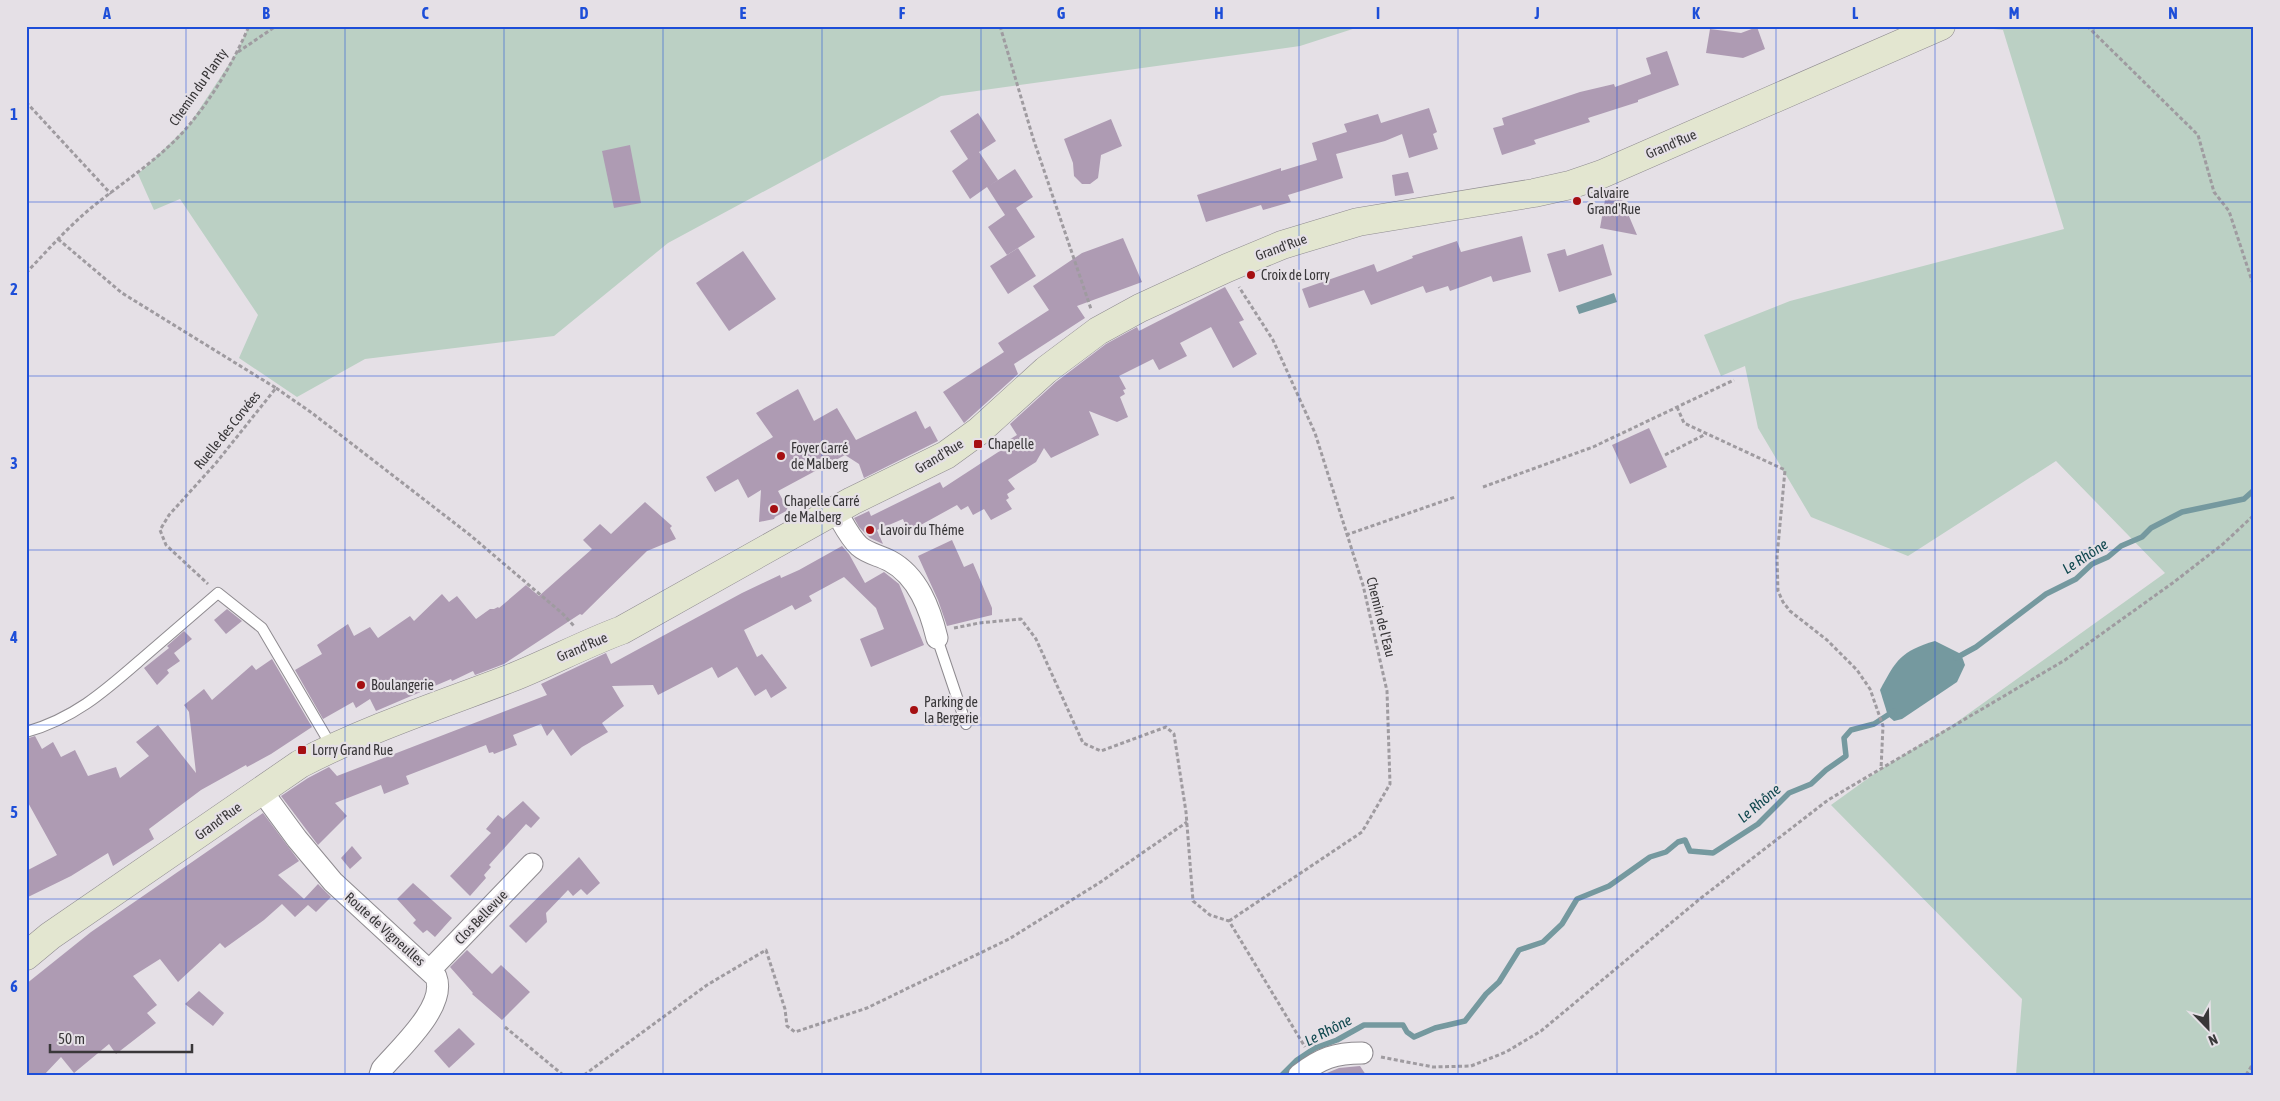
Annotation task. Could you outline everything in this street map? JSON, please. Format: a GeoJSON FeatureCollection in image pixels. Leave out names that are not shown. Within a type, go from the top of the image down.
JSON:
{"type":"FeatureCollection","features":[{"type":"Feature","properties":{"kind":"street","name":"Grand'Rue"},"geometry":{"type":"LineString","coordinates":[[34,946],[218,823],[261,790],[300,764],[332,747],[517,675],[589,642],[622,630],[835,510],[946,455],[979,431],[1046,370],[1098,331],[1140,308],[1282,245],[1358,222],[1534,193],[1602,174],[1941,26]]}},
{"type":"Feature","properties":{"kind":"street"},"geometry":{"type":"LineString","coordinates":[[835,510],[857,544],[869,553],[891,561],[912,578],[924,601],[936,635]]}},
{"type":"Feature","properties":{"kind":"street","name":"Route de Vigneulles"},"geometry":{"type":"LineString","coordinates":[[261,790],[297,839],[333,882],[430,970],[439,986],[436,1002],[418,1028],[382,1069],[380,1075]]}},
{"type":"Feature","properties":{"kind":"street","name":"Clos Bellevue"},"geometry":{"type":"LineString","coordinates":[[430,970],[532,864]]}},
{"type":"Feature","properties":{"kind":"street"},"geometry":{"type":"LineString","coordinates":[[1307,1069],[1339,1053],[1362,1053]]}},
{"type":"Feature","properties":{"kind":"lane"},"geometry":{"type":"LineString","coordinates":[[26,732],[45,726],[73,713],[98,697],[218,593],[262,628],[332,747]]}},
{"type":"Feature","properties":{"kind":"lane"},"geometry":{"type":"LineString","coordinates":[[936,635],[966,724]]}},
{"type":"Feature","properties":{"kind":"path","name":"Chemin du Planty"},"geometry":{"type":"LineString","coordinates":[[26,273],[91,208],[138,174],[189,125],[238,52],[249,26]]}},
{"type":"Feature","properties":{"kind":"path"},"geometry":{"type":"LineString","coordinates":[[238,52],[276,26]]}},
{"type":"Feature","properties":{"kind":"path"},"geometry":{"type":"LineString","coordinates":[[1000,26],[1032,138],[1098,331]]}},
{"type":"Feature","properties":{"kind":"path"},"geometry":{"type":"LineString","coordinates":[[2088,26],[2198,135],[2214,192],[2229,210],[2254,287]]}},
{"type":"Feature","properties":{"kind":"path"},"geometry":{"type":"LineString","coordinates":[[26,102],[112,194]]}},
{"type":"Feature","properties":{"kind":"path","name":"Ruelle des Corvées"},"geometry":{"type":"LineString","coordinates":[[58,239],[122,293],[276,388],[216,463],[169,515],[160,530],[166,545],[218,593]]}},
{"type":"Feature","properties":{"kind":"path","name":"Chemin de l'Eau"},"geometry":{"type":"LineString","coordinates":[[1227,268],[1272,340],[1315,433],[1363,585],[1387,691],[1390,784],[1362,832],[1228,921]]}},
{"type":"Feature","properties":{"kind":"path"},"geometry":{"type":"LineString","coordinates":[[1482,487],[1593,446],[1734,380]]}},
{"type":"Feature","properties":{"kind":"path"},"geometry":{"type":"LineString","coordinates":[[276,388],[312,412],[470,535],[563,614],[589,642]]}},
{"type":"Feature","properties":{"kind":"path"},"geometry":{"type":"LineString","coordinates":[[1677,407],[1684,423],[1785,470],[1777,557],[1778,591],[1790,611],[1827,640],[1857,670],[1870,690],[1883,726],[1880,769]]}},
{"type":"Feature","properties":{"kind":"path"},"geometry":{"type":"LineString","coordinates":[[1665,455],[1707,434]]}},
{"type":"Feature","properties":{"kind":"path"},"geometry":{"type":"LineString","coordinates":[[1346,535],[1455,497]]}},
{"type":"Feature","properties":{"kind":"path"},"geometry":{"type":"LineString","coordinates":[[1362,1053],[1433,1067],[1471,1066],[1506,1052],[1541,1031],[1701,898],[1828,800],[2065,660],[2174,582],[2223,544],[2254,515]]}},
{"type":"Feature","properties":{"kind":"path"},"geometry":{"type":"LineString","coordinates":[[936,635],[979,623],[1021,619],[1036,639],[1083,743],[1101,751],[1166,727],[1174,734],[1187,822],[1193,901],[1210,915],[1228,921],[1307,1069]]}},
{"type":"Feature","properties":{"kind":"path"},"geometry":{"type":"LineString","coordinates":[[584,1075],[707,985],[766,950],[785,1009],[787,1026],[795,1032],[867,1008],[1009,939],[1098,883],[1187,822]]}},
{"type":"Feature","properties":{"kind":"path"},"geometry":{"type":"LineString","coordinates":[[505,1027],[563,1075]]}},
{"type":"Feature","properties":{"kind":"path"},"geometry":{"type":"LineString","coordinates":[[2246,1075],[2254,1062]]}},
{"type":"Feature","properties":{"kind":"green space"},"geometry":{"type":"Polygon","coordinates":[[[249,26],[1362,26],[1300,46],[941,96],[668,243],[554,336],[365,359],[297,397],[239,358],[258,315],[180,199],[154,210],[138,174],[189,125],[237,52],[249,26]]]}},
{"type":"Feature","properties":{"kind":"green space"},"geometry":{"type":"Polygon","coordinates":[[[1965,26],[2254,26],[2254,1075],[2016,1075],[2022,999],[1831,805],[1881,769],[1954,724],[2165,573],[2056,461],[1908,556],[1811,517],[1758,428],[1745,366],[1721,376],[1704,335],[1790,301],[2064,229],[2003,30],[1965,26]]]}},
{"type":"Feature","properties":{"kind":"water"},"geometry":{"type":"Polygon","coordinates":[[[1614,293],[1617,302],[1579,314],[1576,306],[1614,293]]]}},
{"type":"Feature","properties":{"kind":"water"},"geometry":{"type":"Polygon","coordinates":[[[1935,641],[1961,654],[1965,665],[1957,682],[1902,719],[1894,721],[1888,716],[1880,690],[1895,664],[1901,658],[1914,649],[1935,641]]]}},
{"type":"Feature","properties":{"kind":"building"},"geometry":{"type":"Polygon","coordinates":[[[1757,27],[1765,49],[1743,58],[1706,53],[1710,29],[1741,33],[1757,27]]]}},
{"type":"Feature","properties":{"kind":"building"},"geometry":{"type":"Polygon","coordinates":[[[1667,51],[1679,85],[1638,100],[1638,102],[1588,118],[1590,122],[1534,140],[1536,144],[1502,155],[1493,128],[1504,125],[1502,118],[1580,92],[1614,84],[1615,87],[1651,74],[1646,58],[1667,51]]]}},
{"type":"Feature","properties":{"kind":"building"},"geometry":{"type":"Polygon","coordinates":[[[1429,108],[1437,132],[1433,134],[1438,149],[1409,158],[1402,134],[1385,141],[1336,154],[1343,178],[1288,195],[1291,202],[1263,210],[1261,205],[1206,222],[1197,195],[1281,168],[1281,171],[1317,160],[1312,143],[1347,132],[1344,124],[1378,114],[1381,123],[1429,108]]]}},
{"type":"Feature","properties":{"kind":"building"},"geometry":{"type":"Polygon","coordinates":[[[978,113],[996,141],[979,152],[998,180],[989,186],[1015,169],[1033,197],[1016,208],[1035,237],[1007,255],[988,227],[1005,215],[987,187],[970,199],[952,171],[968,159],[950,131],[978,113]]]}},
{"type":"Feature","properties":{"kind":"building"},"geometry":{"type":"Polygon","coordinates":[[[1111,119],[1122,146],[1101,155],[1098,178],[1090,184],[1082,184],[1074,176],[1073,163],[1064,139],[1111,119]]]}},
{"type":"Feature","properties":{"kind":"building"},"geometry":{"type":"Polygon","coordinates":[[[630,145],[641,203],[614,208],[602,151],[630,145]]]}},
{"type":"Feature","properties":{"kind":"building"},"geometry":{"type":"Polygon","coordinates":[[[1408,172],[1414,193],[1395,196],[1392,175],[1408,172]]]}},
{"type":"Feature","properties":{"kind":"building"},"geometry":{"type":"Polygon","coordinates":[[[1617,188],[1637,235],[1600,228],[1605,200],[1603,194],[1617,188]]]}},
{"type":"Feature","properties":{"kind":"building"},"geometry":{"type":"Polygon","coordinates":[[[1522,236],[1531,272],[1493,282],[1491,276],[1450,291],[1448,286],[1426,293],[1423,286],[1371,305],[1364,290],[1309,308],[1302,289],[1374,264],[1377,272],[1413,258],[1412,256],[1457,241],[1461,252],[1522,236]]]}},
{"type":"Feature","properties":{"kind":"building"},"geometry":{"type":"Polygon","coordinates":[[[1123,238],[1142,282],[1077,306],[1085,318],[1014,364],[1018,374],[964,423],[943,392],[1004,352],[998,343],[1049,310],[1033,286],[1082,253],[1123,238]]]}},
{"type":"Feature","properties":{"kind":"building"},"geometry":{"type":"Polygon","coordinates":[[[1603,244],[1612,275],[1559,292],[1547,254],[1565,249],[1567,256],[1603,244]]]}},
{"type":"Feature","properties":{"kind":"building"},"geometry":{"type":"Polygon","coordinates":[[[1018,248],[1036,276],[1008,294],[990,266],[1018,248]]]}},
{"type":"Feature","properties":{"kind":"building"},"geometry":{"type":"Polygon","coordinates":[[[743,251],[776,299],[729,331],[696,283],[743,251]]]}},
{"type":"Feature","properties":{"kind":"building"},"geometry":{"type":"Polygon","coordinates":[[[1225,287],[1244,320],[1239,322],[1257,354],[1233,368],[1211,327],[1180,343],[1187,356],[1159,370],[1153,359],[1119,376],[1126,389],[1123,390],[1125,394],[1120,397],[1128,417],[1117,422],[1089,411],[1099,435],[1051,458],[1044,448],[1036,462],[1008,480],[1015,489],[1007,494],[1009,498],[1006,500],[1012,509],[991,520],[984,509],[973,515],[968,506],[961,510],[957,505],[908,532],[903,519],[877,530],[883,544],[870,538],[859,527],[854,518],[869,511],[871,516],[940,482],[943,488],[1009,445],[1007,441],[1017,435],[1010,424],[1056,382],[1106,344],[1137,327],[1139,331],[1225,287]]]}},
{"type":"Feature","properties":{"kind":"building"},"geometry":{"type":"Polygon","coordinates":[[[798,389],[814,421],[837,408],[856,440],[916,411],[925,429],[930,426],[938,441],[864,478],[859,464],[845,455],[778,491],[788,510],[774,519],[759,522],[761,490],[748,498],[738,479],[715,492],[706,477],[773,437],[756,413],[798,389]]]}},
{"type":"Feature","properties":{"kind":"building"},"geometry":{"type":"Polygon","coordinates":[[[1649,428],[1667,467],[1630,484],[1612,445],[1649,428]]]}},
{"type":"Feature","properties":{"kind":"building"},"geometry":{"type":"Polygon","coordinates":[[[645,502],[672,526],[670,528],[676,539],[647,551],[582,615],[580,614],[504,664],[475,675],[473,671],[452,681],[451,679],[376,711],[370,699],[356,708],[353,702],[323,719],[295,670],[322,654],[317,645],[348,624],[354,636],[370,627],[378,638],[410,616],[414,621],[442,594],[449,602],[457,596],[476,619],[490,609],[499,608],[526,585],[539,596],[592,549],[583,540],[600,524],[611,534],[645,502]]]}},
{"type":"Feature","properties":{"kind":"building"},"geometry":{"type":"Polygon","coordinates":[[[952,540],[964,567],[973,563],[992,608],[992,615],[947,626],[938,600],[918,556],[952,540]]]}},
{"type":"Feature","properties":{"kind":"building"},"geometry":{"type":"Polygon","coordinates":[[[842,546],[849,554],[865,583],[884,572],[899,584],[924,645],[871,667],[860,639],[884,629],[876,608],[844,577],[809,596],[812,601],[795,610],[792,605],[744,630],[757,657],[762,654],[787,688],[771,698],[766,689],[755,696],[737,667],[718,678],[712,667],[658,695],[653,685],[612,686],[624,706],[602,723],[608,732],[582,747],[571,756],[553,729],[547,736],[541,724],[513,735],[517,745],[494,754],[493,752],[489,753],[486,745],[406,776],[409,784],[384,794],[381,785],[335,803],[347,816],[318,845],[281,796],[329,767],[337,776],[547,695],[541,684],[606,653],[611,664],[742,593],[780,575],[781,578],[799,570],[842,546]]]}},
{"type":"Feature","properties":{"kind":"building"},"geometry":{"type":"Polygon","coordinates":[[[227,609],[242,621],[226,634],[214,620],[227,609]]]}},
{"type":"Feature","properties":{"kind":"building"},"geometry":{"type":"Polygon","coordinates":[[[184,631],[192,639],[174,653],[180,661],[167,670],[169,673],[157,685],[144,668],[169,648],[167,646],[184,631]]]}},
{"type":"Feature","properties":{"kind":"building"},"geometry":{"type":"Polygon","coordinates":[[[272,659],[312,727],[271,754],[247,767],[246,765],[201,790],[149,829],[154,839],[113,866],[108,853],[71,876],[26,898],[26,871],[57,855],[26,799],[26,739],[35,736],[42,749],[53,742],[61,757],[75,750],[88,776],[116,767],[120,778],[149,756],[136,742],[158,725],[196,773],[189,712],[184,705],[204,689],[212,700],[252,665],[256,670],[272,659]]]}},
{"type":"Feature","properties":{"kind":"building"},"geometry":{"type":"Polygon","coordinates":[[[523,801],[540,818],[531,828],[526,824],[489,865],[491,867],[484,875],[486,878],[470,896],[450,876],[491,833],[486,829],[498,815],[503,819],[523,801]]]}},
{"type":"Feature","properties":{"kind":"building"},"geometry":{"type":"Polygon","coordinates":[[[263,813],[299,861],[278,875],[304,899],[318,884],[331,897],[316,912],[308,905],[295,917],[282,904],[264,920],[225,948],[220,943],[178,982],[160,959],[133,976],[157,1005],[147,1013],[156,1023],[116,1054],[109,1044],[74,1073],[61,1057],[44,1075],[26,1075],[26,984],[91,932],[263,813]]]}},
{"type":"Feature","properties":{"kind":"building"},"geometry":{"type":"Polygon","coordinates":[[[352,846],[362,858],[350,869],[341,858],[352,846]]]}},
{"type":"Feature","properties":{"kind":"building"},"geometry":{"type":"Polygon","coordinates":[[[579,857],[600,883],[587,895],[581,889],[573,896],[568,890],[546,913],[547,922],[526,943],[509,926],[579,857]]]}},
{"type":"Feature","properties":{"kind":"building"},"geometry":{"type":"Polygon","coordinates":[[[413,883],[452,918],[435,937],[427,930],[423,933],[413,923],[416,920],[397,899],[413,883]]]}},
{"type":"Feature","properties":{"kind":"building"},"geometry":{"type":"Polygon","coordinates":[[[467,950],[492,974],[501,965],[530,992],[502,1020],[472,994],[450,967],[467,950]]]}},
{"type":"Feature","properties":{"kind":"building"},"geometry":{"type":"Polygon","coordinates":[[[199,991],[224,1013],[213,1026],[185,1004],[199,991]]]}},
{"type":"Feature","properties":{"kind":"building"},"geometry":{"type":"Polygon","coordinates":[[[459,1028],[475,1044],[449,1068],[434,1051],[459,1028]]]}},
{"type":"Feature","properties":{"kind":"building"},"geometry":{"type":"Polygon","coordinates":[[[1360,1066],[1366,1075],[1322,1075],[1339,1068],[1360,1066]]]}},
{"type":"Feature","properties":{"kind":"waterway","name":"Le Rhône"},"geometry":{"type":"LineString","coordinates":[[1956,658],[1976,647],[2046,594],[2076,579],[2092,564],[2108,557],[2121,546],[2142,537],[2151,528],[2182,512],[2244,499],[2254,490]]}},
{"type":"Feature","properties":{"kind":"waterway","name":"Le Rhône"},"geometry":{"type":"LineString","coordinates":[[1282,1075],[1297,1060],[1315,1048],[1337,1040],[1364,1025],[1403,1025],[1407,1032],[1414,1037],[1435,1028],[1465,1021],[1486,994],[1499,982],[1519,950],[1543,942],[1562,924],[1577,899],[1609,886],[1650,857],[1666,852],[1678,842],[1685,840],[1690,851],[1713,853],[1758,824],[1789,793],[1811,784],[1826,770],[1846,756],[1844,738],[1851,730],[1874,724],[1894,711]]}},
{"type":"Feature","properties":{"kind":"place","name":"Calvaire Grand'Rue"},"geometry":{"type":"Point","coordinates":[1577,201]}},
{"type":"Feature","properties":{"kind":"place","name":"Croix de Lorry"},"geometry":{"type":"Point","coordinates":[1251,275]}},
{"type":"Feature","properties":{"kind":"place","name":"Chapelle"},"geometry":{"type":"Point","coordinates":[978,444]}},
{"type":"Feature","properties":{"kind":"place","name":"Foyer Carré de Malberg"},"geometry":{"type":"Point","coordinates":[781,456]}},
{"type":"Feature","properties":{"kind":"place","name":"Chapelle Carré de Malberg"},"geometry":{"type":"Point","coordinates":[774,509]}},
{"type":"Feature","properties":{"kind":"place","name":"Lavoir du Théme"},"geometry":{"type":"Point","coordinates":[870,530]}},
{"type":"Feature","properties":{"kind":"place","name":"Boulangerie"},"geometry":{"type":"Point","coordinates":[361,685]}},
{"type":"Feature","properties":{"kind":"place","name":"Parking de la Bergerie"},"geometry":{"type":"Point","coordinates":[914,710]}},
{"type":"Feature","properties":{"kind":"place","name":"Lorry Grand Rue"},"geometry":{"type":"Point","coordinates":[302,750]}}]}
